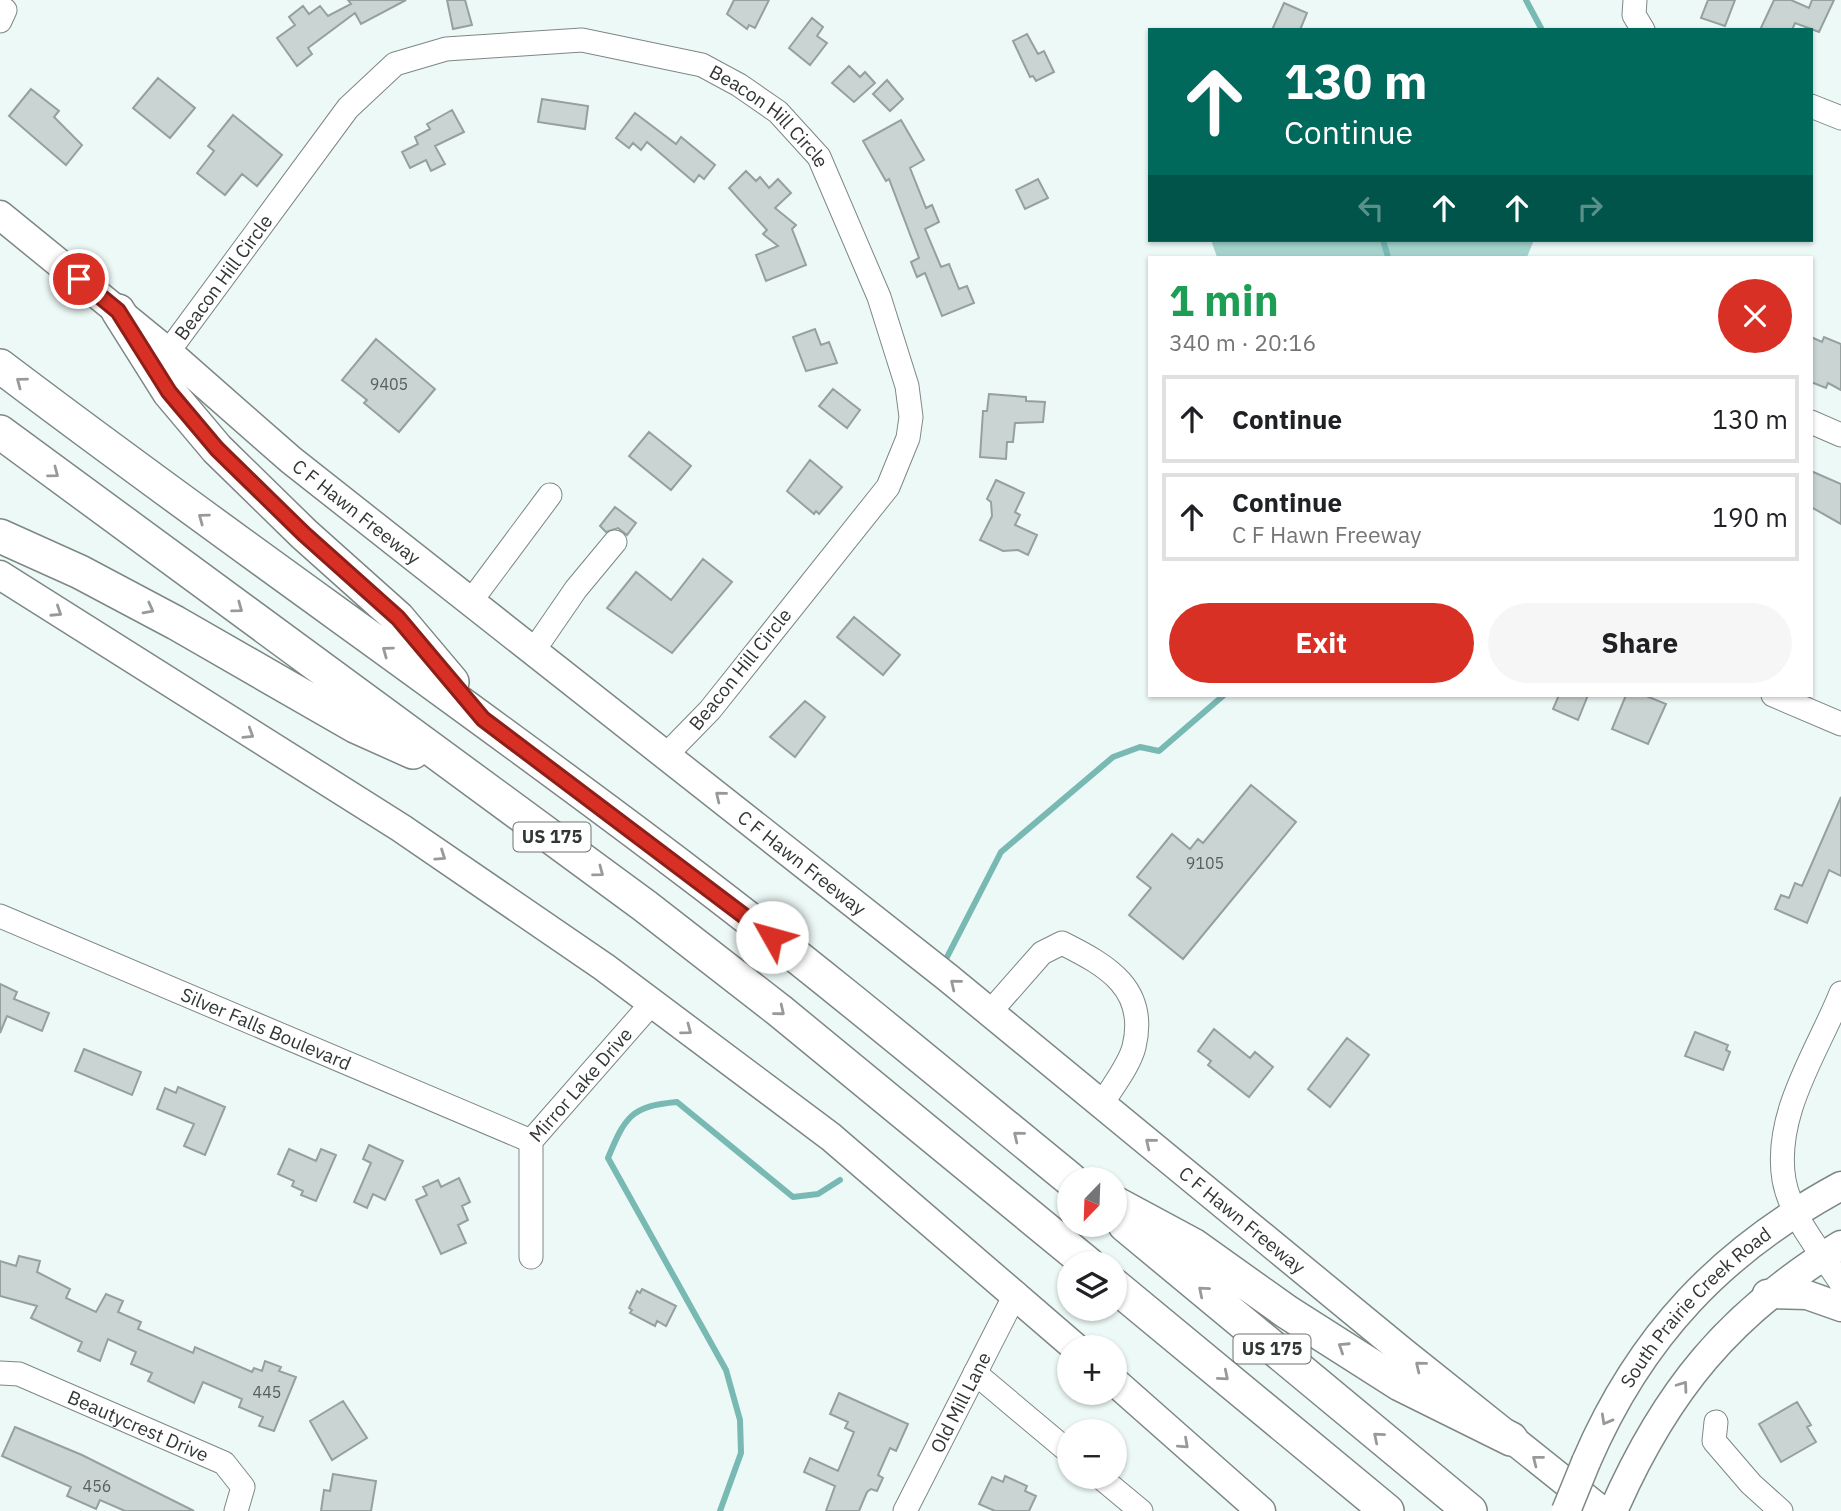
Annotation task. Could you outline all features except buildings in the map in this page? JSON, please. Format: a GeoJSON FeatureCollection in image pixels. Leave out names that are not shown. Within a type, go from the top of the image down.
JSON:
{"type":"FeatureCollection","features":[{"type":"Feature","properties":{"kind":"highway"},"geometry":{"type":"LineString","coordinates":[[118,311],[169,392],[217,449],[304,534],[398,618],[483,719]]}},
{"type":"Feature","properties":{"kind":"highway","name":"US 175"},"geometry":{"type":"LineString","coordinates":[[0,366],[167,493],[483,719],[812,969],[1057,1169]]}},
{"type":"Feature","properties":{"kind":"highway","name":"US 175"},"geometry":{"type":"LineString","coordinates":[[0,432],[149,544],[477,780],[769,1003],[1072,1251]]}},
{"type":"Feature","properties":{"kind":"highway"},"geometry":{"type":"LineString","coordinates":[[0,536],[80,572],[176,623],[355,726],[477,780]]}},
{"type":"Feature","properties":{"kind":"highway"},"geometry":{"type":"LineString","coordinates":[[1127,1209],[1193,1245],[1287,1312],[1400,1384],[1511,1439]]}},
{"type":"Feature","properties":{"kind":"highway","name":"US 175"},"geometry":{"type":"LineString","coordinates":[[1127,1226],[1470,1511]]}},
{"type":"Feature","properties":{"kind":"highway","name":"US 175"},"geometry":{"type":"LineString","coordinates":[[1127,1296],[1387,1511]]}},
{"type":"Feature","properties":{"kind":"main road","name":"C F Hawn Freeway"},"geometry":{"type":"LineString","coordinates":[[0,215],[168,352],[291,460],[667,754],[990,1012],[1602,1511]]}},
{"type":"Feature","properties":{"kind":"main road"},"geometry":{"type":"LineString","coordinates":[[0,575],[401,828],[604,967],[831,1137],[1062,1335]]}},
{"type":"Feature","properties":{"kind":"main road","name":"South Prairie Creek Road"},"geometry":{"type":"LineString","coordinates":[[1566,1511],[1586,1462],[1619,1396],[1669,1322],[1738,1252],[1796,1210],[1841,1186]]}},
{"type":"Feature","properties":{"kind":"main road","name":"South Prairie Creek Road"},"geometry":{"type":"LineString","coordinates":[[1619,1499],[1677,1394],[1732,1325],[1767,1294],[1832,1250]]}},
{"type":"Feature","properties":{"kind":"main road"},"geometry":{"type":"LineString","coordinates":[[1767,1294],[1807,1294],[1841,1307]]}},
{"type":"Feature","properties":{"kind":"main road"},"geometry":{"type":"LineString","coordinates":[[1127,1393],[1261,1511]]}},
{"type":"Feature","properties":{"kind":"street"},"geometry":{"type":"LineString","coordinates":[[1635,0],[1634,15],[1642,28]]}},
{"type":"Feature","properties":{"kind":"street","name":"Beacon Hill Circle"},"geometry":{"type":"LineString","coordinates":[[168,352],[348,108],[395,64],[446,48],[582,40],[702,65],[739,85],[778,112],[819,157],[879,297],[907,386],[911,416],[908,438],[888,487],[710,710],[667,754]]}},
{"type":"Feature","properties":{"kind":"street"},"geometry":{"type":"LineString","coordinates":[[1813,107],[1841,118]]}},
{"type":"Feature","properties":{"kind":"street"},"geometry":{"type":"LineString","coordinates":[[1813,423],[1841,435]]}},
{"type":"Feature","properties":{"kind":"street"},"geometry":{"type":"LineString","coordinates":[[471,601],[550,495]]}},
{"type":"Feature","properties":{"kind":"street"},"geometry":{"type":"LineString","coordinates":[[534,650],[576,589],[615,542]]}},
{"type":"Feature","properties":{"kind":"street"},"geometry":{"type":"LineString","coordinates":[[1778,697],[1841,724]]}},
{"type":"Feature","properties":{"kind":"street","name":"Silver Falls Boulevard"},"geometry":{"type":"LineString","coordinates":[[0,916],[531,1141]]}},
{"type":"Feature","properties":{"kind":"street"},"geometry":{"type":"LineString","coordinates":[[990,1012],[1042,953],[1062,943],[1094,959],[1128,987],[1137,1013],[1134,1049],[1102,1104]]}},
{"type":"Feature","properties":{"kind":"street"},"geometry":{"type":"LineString","coordinates":[[1841,993],[1798,1088],[1785,1139],[1785,1182],[1796,1210],[1832,1250],[1841,1283]]}},
{"type":"Feature","properties":{"kind":"street","name":"Mirror Lake Drive"},"geometry":{"type":"LineString","coordinates":[[531,1257],[531,1141],[651,1004]]}},
{"type":"Feature","properties":{"kind":"street","name":"Old Mill Lane"},"geometry":{"type":"LineString","coordinates":[[905,1511],[1016,1293]]}},
{"type":"Feature","properties":{"kind":"street","name":"Beautycrest Drive"},"geometry":{"type":"LineString","coordinates":[[0,1373],[19,1374],[224,1463],[243,1487],[236,1511]]}},
{"type":"Feature","properties":{"kind":"street"},"geometry":{"type":"LineString","coordinates":[[975,1373],[1057,1441]]}},
{"type":"Feature","properties":{"kind":"street"},"geometry":{"type":"LineString","coordinates":[[1716,1422],[1714,1441],[1751,1484],[1781,1511]]}},
{"type":"Feature","properties":{"kind":"street"},"geometry":{"type":"LineString","coordinates":[[1114,1489],[1141,1511]]}},
{"type":"Feature","properties":{"kind":"shaded area"},"geometry":{"type":"Polygon","coordinates":[[[1212,242],[1533,242],[1527,256],[1217,256],[1212,242]]]}},
{"type":"Feature","properties":{"kind":"waterway"},"geometry":{"type":"LineString","coordinates":[[1526,0],[1541,28]]}},
{"type":"Feature","properties":{"kind":"waterway"},"geometry":{"type":"LineString","coordinates":[[1384,242],[1388,256]]}},
{"type":"Feature","properties":{"kind":"waterway"},"geometry":{"type":"LineString","coordinates":[[945,961],[1001,852],[1113,757],[1140,747],[1159,751],[1222,697]]}},
{"type":"Feature","properties":{"kind":"waterway"},"geometry":{"type":"LineString","coordinates":[[720,1511],[741,1453],[740,1420],[726,1370],[608,1158],[619,1133],[632,1116],[649,1107],[677,1102],[793,1197],[818,1194],[840,1180]]}},
{"type":"Feature","properties":{"kind":"route"},"geometry":{"type":"LineString","coordinates":[[79,279],[118,311],[169,392],[217,449],[304,534],[398,618],[483,719],[772,937]]}}]}
